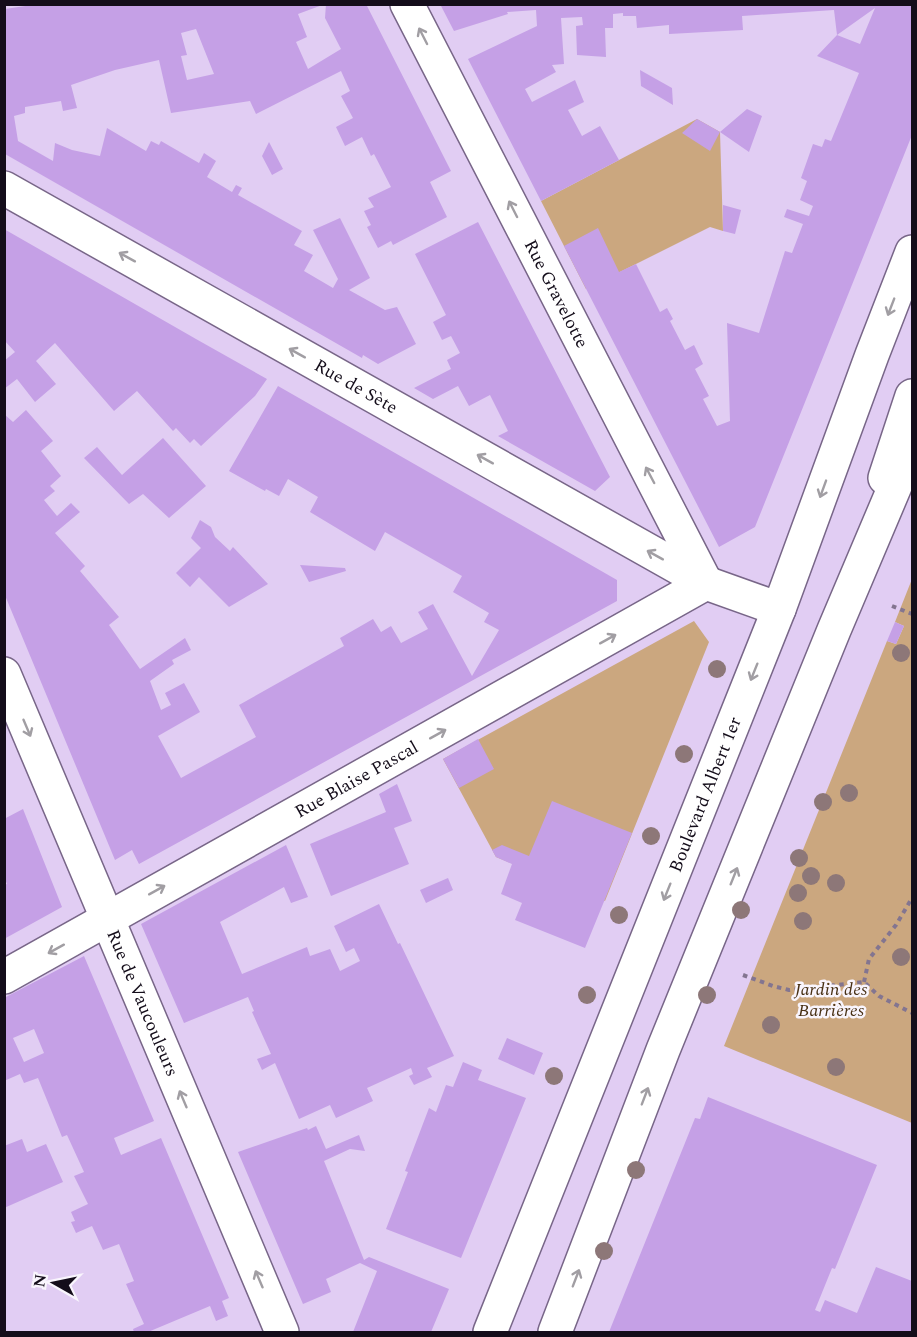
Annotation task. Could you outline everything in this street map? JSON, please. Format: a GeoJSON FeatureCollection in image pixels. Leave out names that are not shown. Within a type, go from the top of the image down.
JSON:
{"type":"FeatureCollection","features":[{"type":"Feature","properties":{"kind":"street","name":"Rue Gravelotte"},"geometry":{"type":"LineString","coordinates":[[407,4],[706,583]]}},
{"type":"Feature","properties":{"kind":"street","name":"Rue de Sète"},"geometry":{"type":"LineString","coordinates":[[4,188],[706,583],[779,609]]}},
{"type":"Feature","properties":{"kind":"street","name":"Boulevard Albert 1er"},"geometry":{"type":"LineString","coordinates":[[490,1332],[779,609],[912,252]]}},
{"type":"Feature","properties":{"kind":"street"},"geometry":{"type":"LineString","coordinates":[[834,630],[912,396]]}},
{"type":"Feature","properties":{"kind":"street"},"geometry":{"type":"LineString","coordinates":[[555,1332],[663,1050],[834,630],[912,446]]}},
{"type":"Feature","properties":{"kind":"street","name":"Rue Blaise Pascal"},"geometry":{"type":"LineString","coordinates":[[4,977],[706,583]]}},
{"type":"Feature","properties":{"kind":"street","name":"Rue de Vaucouleurs"},"geometry":{"type":"LineString","coordinates":[[4,674],[282,1332]]}},
{"type":"Feature","properties":{"kind":"path"},"geometry":{"type":"LineString","coordinates":[[892,606],[912,614]]}},
{"type":"Feature","properties":{"kind":"path"},"geometry":{"type":"LineString","coordinates":[[864,982],[869,959],[896,925],[912,898]]}},
{"type":"Feature","properties":{"kind":"path"},"geometry":{"type":"LineString","coordinates":[[743,975],[789,990],[864,982],[879,996],[912,1013]]}},
{"type":"Feature","properties":{"kind":"green space"},"geometry":{"type":"Polygon","coordinates":[[[697,119],[720,132],[723,231],[710,227],[586,289],[541,201],[697,119]]]}},
{"type":"Feature","properties":{"kind":"green space","name":"Jardin des Barrières"},"geometry":{"type":"Polygon","coordinates":[[[912,579],[912,1123],[724,1046],[887,641],[896,644],[904,626],[895,622],[912,579]]]}},
{"type":"Feature","properties":{"kind":"green space"},"geometry":{"type":"Polygon","coordinates":[[[694,621],[709,642],[605,901],[496,857],[443,759],[694,621]]]}},
{"type":"Feature","properties":{"kind":"building"},"geometry":{"type":"Polygon","coordinates":[[[39,4],[325,4],[298,14],[307,37],[296,42],[308,69],[341,49],[325,18],[326,4],[366,4],[451,171],[430,182],[447,217],[393,245],[391,241],[378,248],[367,227],[371,225],[364,211],[374,207],[368,198],[391,187],[374,154],[371,156],[362,137],[345,146],[336,127],[353,118],[341,96],[350,91],[341,71],[256,114],[250,101],[171,113],[159,60],[115,70],[71,85],[77,108],[63,111],[61,101],[25,107],[25,113],[14,116],[18,141],[53,161],[55,143],[72,150],[100,156],[107,128],[146,151],[151,141],[159,145],[161,141],[199,163],[204,153],[216,161],[207,177],[232,192],[236,185],[242,188],[238,195],[302,231],[294,245],[313,255],[304,271],[333,288],[338,279],[313,230],[340,218],[370,278],[349,290],[385,310],[397,307],[416,344],[378,364],[363,355],[362,358],[5,154],[5,9],[39,4]],[[196,29],[181,33],[187,55],[181,56],[187,80],[214,74],[196,29]]]}},
{"type":"Feature","properties":{"kind":"building"},"geometry":{"type":"Polygon","coordinates":[[[440,4],[912,4],[912,135],[755,527],[719,547],[564,246],[598,228],[619,272],[636,264],[660,312],[667,308],[673,319],[670,321],[685,350],[694,345],[703,364],[695,369],[709,396],[703,399],[717,426],[730,421],[727,323],[759,333],[785,251],[792,253],[803,224],[784,217],[787,209],[809,216],[813,206],[800,200],[807,181],[801,178],[813,144],[822,147],[825,139],[831,141],[859,73],[817,56],[837,35],[834,10],[742,16],[743,30],[669,34],[669,25],[637,28],[636,16],[623,16],[623,13],[613,14],[613,28],[605,28],[606,57],[577,55],[576,26],[583,25],[582,17],[561,18],[564,64],[552,65],[556,72],[525,89],[532,102],[575,80],[584,102],[568,110],[582,136],[600,126],[619,160],[541,201],[468,59],[537,26],[536,10],[507,12],[508,14],[454,31],[440,4]],[[875,8],[837,35],[860,44],[875,8]]]}},
{"type":"Feature","properties":{"kind":"building"},"geometry":{"type":"Polygon","coordinates":[[[640,70],[672,88],[673,105],[641,86],[640,70]]]}},
{"type":"Feature","properties":{"kind":"building"},"geometry":{"type":"Polygon","coordinates":[[[747,109],[762,116],[749,152],[720,132],[747,109]]]}},
{"type":"Feature","properties":{"kind":"building"},"geometry":{"type":"Polygon","coordinates":[[[697,119],[720,132],[710,151],[682,133],[697,119]]]}},
{"type":"Feature","properties":{"kind":"building"},"geometry":{"type":"Polygon","coordinates":[[[269,142],[283,169],[272,175],[262,156],[269,142]]]}},
{"type":"Feature","properties":{"kind":"building"},"geometry":{"type":"Polygon","coordinates":[[[723,205],[741,210],[735,234],[723,231],[723,205]]]}},
{"type":"Feature","properties":{"kind":"building"},"geometry":{"type":"Polygon","coordinates":[[[478,222],[610,477],[595,491],[498,436],[508,431],[490,395],[469,406],[458,386],[433,399],[414,388],[451,369],[447,360],[460,353],[451,336],[442,340],[433,322],[446,315],[415,254],[478,222]]]}},
{"type":"Feature","properties":{"kind":"building"},"geometry":{"type":"Polygon","coordinates":[[[4,229],[267,379],[255,396],[201,446],[194,439],[190,443],[176,428],[173,431],[137,391],[114,411],[55,343],[36,361],[56,384],[35,402],[17,379],[4,389],[4,361],[15,352],[4,340],[6,318],[4,316],[4,229]]]}},
{"type":"Feature","properties":{"kind":"building"},"geometry":{"type":"Polygon","coordinates":[[[278,386],[617,580],[617,601],[139,864],[132,850],[115,860],[4,593],[4,414],[13,422],[26,410],[53,441],[41,451],[61,476],[50,486],[55,491],[44,500],[57,516],[71,503],[80,512],[55,533],[85,566],[80,571],[119,617],[109,625],[140,669],[185,638],[191,650],[172,660],[174,664],[150,681],[161,710],[171,705],[165,693],[184,683],[200,712],[158,736],[181,778],[256,737],[239,705],[344,646],[340,638],[373,619],[381,632],[391,626],[401,643],[428,629],[418,612],[433,604],[472,676],[499,630],[484,622],[489,613],[453,592],[462,576],[385,532],[375,551],[310,512],[318,497],[288,479],[279,496],[229,471],[278,386]]]}},
{"type":"Feature","properties":{"kind":"building"},"geometry":{"type":"Polygon","coordinates":[[[163,438],[206,486],[169,518],[143,494],[129,504],[84,458],[97,447],[122,475],[163,438]]]}},
{"type":"Feature","properties":{"kind":"building"},"geometry":{"type":"Polygon","coordinates":[[[200,520],[211,527],[215,537],[230,551],[233,547],[268,584],[229,607],[199,577],[190,587],[176,573],[201,548],[191,538],[200,520]]]}},
{"type":"Feature","properties":{"kind":"building"},"geometry":{"type":"Polygon","coordinates":[[[300,565],[345,568],[346,571],[309,582],[300,565]]]}},
{"type":"Feature","properties":{"kind":"building"},"geometry":{"type":"Polygon","coordinates":[[[895,622],[904,626],[896,644],[887,641],[895,622]]]}},
{"type":"Feature","properties":{"kind":"building"},"geometry":{"type":"Polygon","coordinates":[[[478,739],[494,769],[459,788],[443,759],[478,739]]]}},
{"type":"Feature","properties":{"kind":"building"},"geometry":{"type":"Polygon","coordinates":[[[397,784],[412,821],[394,828],[409,864],[331,896],[310,844],[386,812],[379,794],[397,784]]]}},
{"type":"Feature","properties":{"kind":"building"},"geometry":{"type":"Polygon","coordinates":[[[552,801],[632,833],[585,948],[515,920],[522,903],[501,894],[512,864],[496,857],[492,850],[502,845],[529,856],[552,801]]]}},
{"type":"Feature","properties":{"kind":"building"},"geometry":{"type":"Polygon","coordinates":[[[23,809],[62,907],[4,939],[4,885],[7,884],[4,877],[4,819],[23,809]]]}},
{"type":"Feature","properties":{"kind":"building"},"geometry":{"type":"Polygon","coordinates":[[[286,845],[308,897],[291,903],[284,887],[220,922],[242,974],[307,947],[310,956],[330,949],[340,971],[360,961],[354,948],[346,952],[334,926],[379,904],[454,1056],[427,1068],[432,1077],[414,1085],[409,1076],[413,1074],[411,1068],[367,1088],[373,1101],[336,1118],[330,1105],[299,1119],[275,1063],[262,1070],[257,1059],[271,1054],[252,1012],[254,1011],[248,997],[184,1023],[141,924],[286,845]]]}},
{"type":"Feature","properties":{"kind":"building"},"geometry":{"type":"Polygon","coordinates":[[[448,878],[453,890],[426,903],[420,890],[448,878]]]}},
{"type":"Feature","properties":{"kind":"building"},"geometry":{"type":"Polygon","coordinates":[[[84,956],[154,1121],[114,1138],[121,1155],[161,1138],[229,1298],[222,1301],[228,1316],[216,1321],[210,1306],[148,1332],[134,1332],[133,1329],[144,1324],[126,1284],[134,1281],[119,1244],[103,1250],[92,1226],[76,1233],[71,1222],[75,1221],[71,1212],[88,1204],[74,1176],[84,1172],[67,1135],[62,1137],[38,1078],[24,1083],[20,1074],[4,1081],[4,998],[84,956]],[[34,1029],[13,1038],[24,1062],[44,1053],[34,1029]]]}},
{"type":"Feature","properties":{"kind":"building"},"geometry":{"type":"Polygon","coordinates":[[[507,1038],[543,1053],[534,1075],[498,1059],[507,1038]]]}},
{"type":"Feature","properties":{"kind":"building"},"geometry":{"type":"Polygon","coordinates":[[[463,1062],[482,1070],[478,1080],[526,1098],[461,1258],[386,1229],[429,1108],[436,1112],[446,1085],[453,1087],[463,1062]]]}},
{"type":"Feature","properties":{"kind":"building"},"geometry":{"type":"Polygon","coordinates":[[[708,1097],[877,1165],[835,1269],[832,1268],[815,1310],[820,1312],[825,1300],[857,1313],[876,1267],[912,1281],[912,1332],[609,1332],[695,1118],[700,1119],[708,1097]]]}},
{"type":"Feature","properties":{"kind":"building"},"geometry":{"type":"Polygon","coordinates":[[[316,1126],[326,1149],[359,1135],[365,1151],[350,1149],[324,1161],[364,1260],[369,1257],[449,1289],[431,1332],[353,1332],[377,1271],[360,1263],[326,1279],[331,1292],[303,1304],[238,1152],[316,1126]]]}},
{"type":"Feature","properties":{"kind":"building"},"geometry":{"type":"Polygon","coordinates":[[[22,1139],[27,1152],[46,1144],[63,1182],[4,1208],[4,1146],[22,1139]]]}}]}
